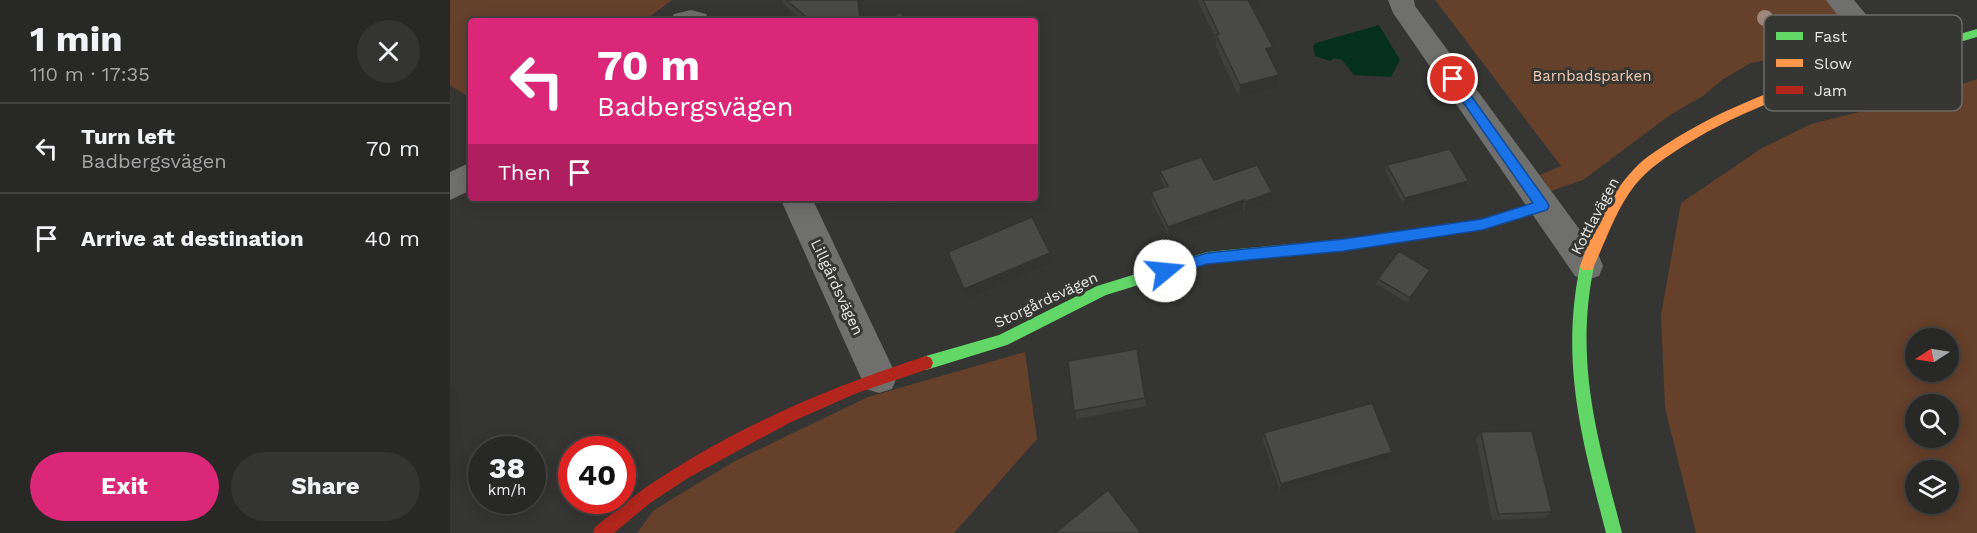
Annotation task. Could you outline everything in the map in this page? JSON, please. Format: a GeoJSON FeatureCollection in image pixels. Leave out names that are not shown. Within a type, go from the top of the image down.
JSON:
{"type":"FeatureCollection","features":[{"type":"Feature","properties":{"kind":"street"},"geometry":{"type":"LineString","coordinates":[[1401,0],[1402,7],[1587,266]]}},
{"type":"Feature","properties":{"kind":"street"},"geometry":{"type":"LineString","coordinates":[[1839,0],[1851,15]]}},
{"type":"Feature","properties":{"kind":"street","name":"Kottlavägen"},"geometry":{"type":"LineString","coordinates":[[1962,37],[1977,33]]}},
{"type":"Feature","properties":{"kind":"street","name":"Kottlavägen"},"geometry":{"type":"LineString","coordinates":[[1614,533],[1597,460],[1580,368],[1580,311],[1587,266],[1601,232],[1624,191],[1650,162],[1690,135],[1764,100]]}},
{"type":"Feature","properties":{"kind":"street"},"geometry":{"type":"LineString","coordinates":[[450,188],[468,176]]}},
{"type":"Feature","properties":{"kind":"street","name":"Lillgårdsvägen"},"geometry":{"type":"LineString","coordinates":[[797,201],[879,377]]}},
{"type":"Feature","properties":{"kind":"street","name":"Storgårdsvägen"},"geometry":{"type":"LineString","coordinates":[[601,533],[650,494],[735,441],[879,377],[1002,340],[1102,290],[1207,258],[1344,245],[1482,225],[1542,206]]}},
{"type":"Feature","properties":{"kind":"green space"},"geometry":{"type":"Polygon","coordinates":[[[450,0],[672,0],[648,18],[468,18],[468,97],[450,85],[450,0]]]}},
{"type":"Feature","properties":{"kind":"green space","name":"Barnbadsparken"},"geometry":{"type":"Polygon","coordinates":[[[1435,0],[1834,0],[1844,15],[1764,15],[1764,61],[1751,63],[1722,80],[1703,96],[1670,115],[1583,180],[1551,191],[1540,175],[1561,166],[1435,0]]]}},
{"type":"Feature","properties":{"kind":"green space"},"geometry":{"type":"Polygon","coordinates":[[[1977,79],[1977,533],[1696,533],[1665,408],[1661,315],[1681,203],[1762,148],[1811,124],[1863,111],[1962,111],[1962,84],[1977,79]]]}},
{"type":"Feature","properties":{"kind":"green space"},"geometry":{"type":"Polygon","coordinates":[[[1025,352],[1037,439],[954,533],[637,533],[654,510],[735,461],[868,397],[1025,352]]]}},
{"type":"Feature","properties":{"kind":"shaded area"},"geometry":{"type":"Polygon","coordinates":[[[1379,25],[1400,60],[1391,77],[1354,75],[1342,60],[1334,58],[1330,61],[1315,56],[1313,46],[1316,43],[1379,25]]]}},
{"type":"Feature","properties":{"kind":"building"},"geometry":{"type":"Polygon","coordinates":[[[786,0],[858,0],[860,18],[807,18],[786,0]]]}},
{"type":"Feature","properties":{"kind":"building"},"geometry":{"type":"Polygon","coordinates":[[[1203,0],[1248,0],[1273,47],[1266,49],[1279,75],[1240,85],[1216,35],[1219,34],[1203,0]]]}},
{"type":"Feature","properties":{"kind":"building"},"geometry":{"type":"Polygon","coordinates":[[[901,12],[904,18],[890,18],[901,12]]]}},
{"type":"Feature","properties":{"kind":"building"},"geometry":{"type":"Polygon","coordinates":[[[1450,149],[1469,181],[1405,198],[1387,165],[1450,149]]]}},
{"type":"Feature","properties":{"kind":"building"},"geometry":{"type":"Polygon","coordinates":[[[1201,157],[1214,180],[1257,165],[1272,192],[1168,227],[1151,192],[1168,186],[1160,171],[1201,157]]]}},
{"type":"Feature","properties":{"kind":"building"},"geometry":{"type":"Polygon","coordinates":[[[1032,217],[1050,253],[964,289],[948,252],[1032,217]]]}},
{"type":"Feature","properties":{"kind":"building"},"geometry":{"type":"Polygon","coordinates":[[[1399,251],[1430,270],[1410,298],[1378,279],[1399,251]]]}},
{"type":"Feature","properties":{"kind":"building"},"geometry":{"type":"Polygon","coordinates":[[[1137,349],[1145,398],[1074,411],[1068,361],[1137,349]]]}},
{"type":"Feature","properties":{"kind":"building"},"geometry":{"type":"Polygon","coordinates":[[[1372,403],[1392,452],[1281,484],[1264,433],[1372,403]]]}},
{"type":"Feature","properties":{"kind":"building"},"geometry":{"type":"Polygon","coordinates":[[[1532,431],[1552,512],[1498,514],[1481,432],[1532,431]]]}},
{"type":"Feature","properties":{"kind":"building"},"geometry":{"type":"Polygon","coordinates":[[[1108,490],[1141,533],[1055,533],[1108,490]]]}},
{"type":"Feature","properties":{"kind":"traffic: fast"},"geometry":{"type":"LineString","coordinates":[[1962,37],[1977,33]]}},
{"type":"Feature","properties":{"kind":"traffic: fast"},"geometry":{"type":"LineString","coordinates":[[926,363],[1002,340],[1102,290],[1207,258],[1344,245],[1399,237]]}},
{"type":"Feature","properties":{"kind":"traffic: fast"},"geometry":{"type":"LineString","coordinates":[[1587,266],[1580,299],[1579,367],[1583,401],[1597,468],[1614,533]]}},
{"type":"Feature","properties":{"kind":"traffic: slow"},"geometry":{"type":"LineString","coordinates":[[1587,266],[1602,229],[1616,204],[1643,168],[1696,132],[1764,100]]}},
{"type":"Feature","properties":{"kind":"traffic: slow"},"geometry":{"type":"LineString","coordinates":[[1399,237],[1482,225],[1542,206]]}},
{"type":"Feature","properties":{"kind":"traffic: jam"},"geometry":{"type":"LineString","coordinates":[[601,533],[651,493],[715,453],[749,435],[818,402],[926,363]]}},
{"type":"Feature","properties":{"kind":"route"},"geometry":{"type":"LineString","coordinates":[[1165,271],[1207,258],[1344,245],[1482,225],[1542,206],[1453,79]]}}]}
